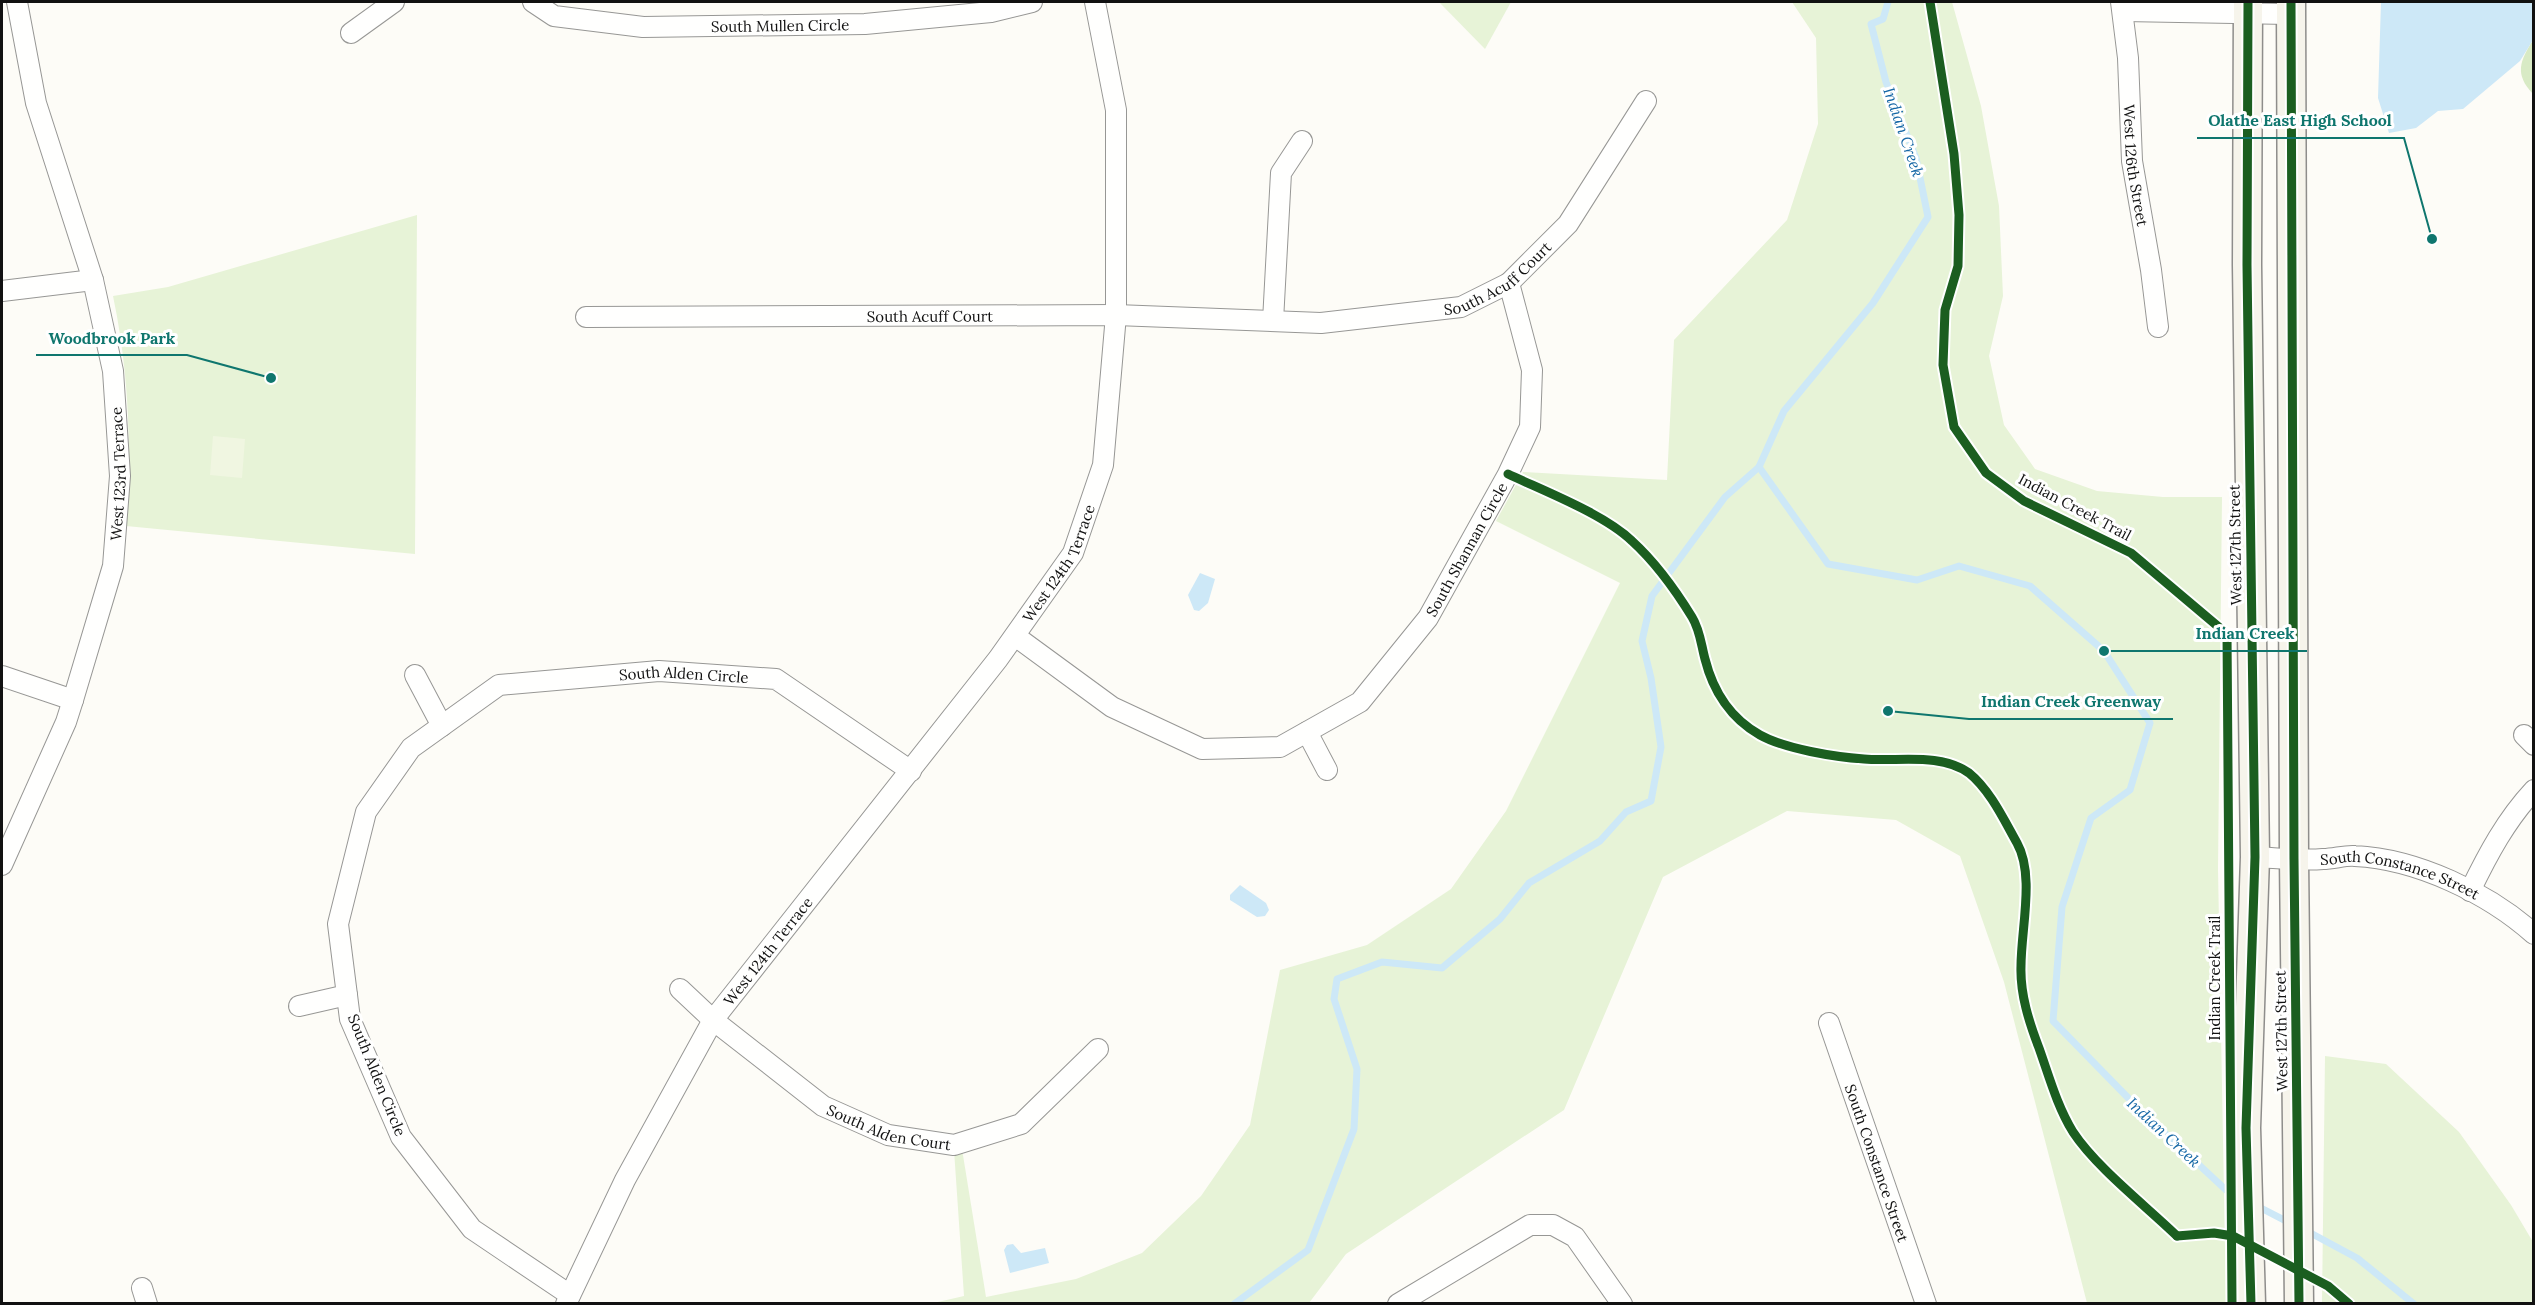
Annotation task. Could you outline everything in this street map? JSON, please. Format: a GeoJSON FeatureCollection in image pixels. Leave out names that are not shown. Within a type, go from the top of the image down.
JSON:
{"type":"FeatureCollection","features":[{"type":"Feature","properties":{"kind":"main road","name":"West 127th Street"},"geometry":{"type":"LineString","coordinates":[[2248,7],[2247,265],[2254,858],[2246,1128],[2251,1304]]}},
{"type":"Feature","properties":{"kind":"main road","name":"West 127th Street"},"geometry":{"type":"LineString","coordinates":[[2291,8],[2294,859],[2299,1303]]}},
{"type":"Feature","properties":{"kind":"street","name":"West 123rd Terrace"},"geometry":{"type":"LineString","coordinates":[[2,865],[66,722],[73,700],[113,566],[120,476],[113,371],[93,280],[36,103],[17,2]]}},
{"type":"Feature","properties":{"kind":"street"},"geometry":{"type":"LineString","coordinates":[[351,33],[394,2]]}},
{"type":"Feature","properties":{"kind":"street","name":"South Mullen Circle"},"geometry":{"type":"LineString","coordinates":[[532,2],[554,16],[643,27],[865,24],[991,12],[1032,2]]}},
{"type":"Feature","properties":{"kind":"street","name":"West 124th Terrace"},"geometry":{"type":"LineString","coordinates":[[568,1299],[625,1180],[713,1020],[1015,636],[1072,553],[1103,465],[1116,315],[1116,110],[1095,2]]}},
{"type":"Feature","properties":{"kind":"street"},"geometry":{"type":"LineString","coordinates":[[2123,6],[2291,8]]}},
{"type":"Feature","properties":{"kind":"street","name":"West 126th Street"},"geometry":{"type":"LineString","coordinates":[[2123,6],[2132,161],[2151,270],[2158,327]]}},
{"type":"Feature","properties":{"kind":"street","name":"South Acuff Court"},"geometry":{"type":"LineString","coordinates":[[586,317],[1116,315],[1321,323],[1461,307],[1509,283],[1568,224],[1646,101]]}},
{"type":"Feature","properties":{"kind":"street"},"geometry":{"type":"LineString","coordinates":[[1273,321],[1281,173],[1302,141]]}},
{"type":"Feature","properties":{"kind":"street"},"geometry":{"type":"LineString","coordinates":[[2,291],[93,280]]}},
{"type":"Feature","properties":{"kind":"street","name":"South Shannan Circle"},"geometry":{"type":"LineString","coordinates":[[1015,636],[1112,707],[1202,749],[1280,747],[1360,702],[1428,618],[1508,474],[1530,427],[1532,370],[1509,283]]}},
{"type":"Feature","properties":{"kind":"street","name":"South Alden Circle"},"geometry":{"type":"LineString","coordinates":[[568,1299],[471,1229],[401,1137],[350,1018],[338,924],[366,812],[411,748],[499,685],[659,671],[776,679],[911,771]]}},
{"type":"Feature","properties":{"kind":"street"},"geometry":{"type":"LineString","coordinates":[[415,675],[442,726]]}},
{"type":"Feature","properties":{"kind":"street"},"geometry":{"type":"LineString","coordinates":[[2,676],[73,700]]}},
{"type":"Feature","properties":{"kind":"street"},"geometry":{"type":"LineString","coordinates":[[1307,732],[1327,770]]}},
{"type":"Feature","properties":{"kind":"street"},"geometry":{"type":"LineString","coordinates":[[2470,891],[2493,843],[2514,811],[2534,790]]}},
{"type":"Feature","properties":{"kind":"street","name":"South Constance Street"},"geometry":{"type":"LineString","coordinates":[[2254,858],[2322,860],[2355,856],[2436,875],[2506,912],[2534,934]]}},
{"type":"Feature","properties":{"kind":"street","name":"West 124th Terrace"},"geometry":{"type":"LineString","coordinates":[[680,989],[713,1020]]}},
{"type":"Feature","properties":{"kind":"street","name":"South Alden Circle"},"geometry":{"type":"LineString","coordinates":[[299,1006],[347,995]]}},
{"type":"Feature","properties":{"kind":"street","name":"South Alden Court"},"geometry":{"type":"LineString","coordinates":[[713,1020],[823,1106],[888,1135],[954,1145],[1021,1124],[1098,1049]]}},
{"type":"Feature","properties":{"kind":"street","name":"South Constance Street"},"geometry":{"type":"LineString","coordinates":[[1829,1023],[1926,1304]]}},
{"type":"Feature","properties":{"kind":"street"},"geometry":{"type":"LineString","coordinates":[[1398,1304],[1530,1225],[1553,1225],[1575,1238],[1622,1304]]}},
{"type":"Feature","properties":{"kind":"green space"},"geometry":{"type":"Polygon","coordinates":[[[1439,2],[1511,2],[1485,49],[1439,2]]]}},
{"type":"Feature","properties":{"kind":"green space"},"geometry":{"type":"Polygon","coordinates":[[[1792,2],[1952,2],[1981,106],[1999,206],[2003,296],[1989,356],[2004,425],[2035,469],[2097,491],[2163,497],[2222,497],[2218,869],[2226,1303],[2087,1303],[2004,982],[1960,856],[1896,820],[1787,811],[1663,877],[1564,1110],[1346,1254],[1309,1303],[929,1304],[964,1296],[954,1150],[962,1149],[986,1297],[1076,1279],[1142,1253],[1201,1196],[1250,1125],[1280,970],[1367,945],[1451,889],[1506,811],[1620,583],[1496,521],[1523,472],[1667,480],[1674,340],[1787,220],[1818,124],[1816,38],[1792,2]]]}},
{"type":"Feature","properties":{"kind":"green space"},"geometry":{"type":"Polygon","coordinates":[[[2533,40],[2533,94],[2523,80],[2521,67],[2533,40]]]}},
{"type":"Feature","properties":{"kind":"green space"},"geometry":{"type":"Polygon","coordinates":[[[417,215],[415,554],[126,526],[129,468],[128,410],[123,353],[113,296],[168,287],[417,215]]]}},
{"type":"Feature","properties":{"kind":"green space"},"geometry":{"type":"Polygon","coordinates":[[[213,436],[245,439],[242,478],[210,475],[213,436]]]}},
{"type":"Feature","properties":{"kind":"green space"},"geometry":{"type":"Polygon","coordinates":[[[2325,1056],[2386,1064],[2459,1132],[2511,1205],[2533,1242],[2533,1303],[2322,1303],[2325,1056]]]}},
{"type":"Feature","properties":{"kind":"water"},"geometry":{"type":"Polygon","coordinates":[[[2381,2],[2533,2],[2533,40],[2520,61],[2463,109],[2438,111],[2416,128],[2389,133],[2378,98],[2381,2]]]}},
{"type":"Feature","properties":{"kind":"water"},"geometry":{"type":"Polygon","coordinates":[[[1200,573],[1215,579],[1208,603],[1199,611],[1194,610],[1188,595],[1200,573]]]}},
{"type":"Feature","properties":{"kind":"water"},"geometry":{"type":"Polygon","coordinates":[[[1240,885],[1266,903],[1269,910],[1265,916],[1257,917],[1230,900],[1230,895],[1240,885]]]}},
{"type":"Feature","properties":{"kind":"water"},"geometry":{"type":"Polygon","coordinates":[[[1013,1244],[1021,1253],[1045,1248],[1049,1263],[1010,1273],[1004,1250],[1007,1245],[1013,1244]]]}},
{"type":"Feature","properties":{"kind":"waterway","name":"Indian Creek"},"geometry":{"type":"LineString","coordinates":[[1888,2],[1883,19],[1871,24],[1886,82],[1916,158],[1928,217],[1873,303],[1784,411],[1759,467],[1828,564],[1917,580],[1959,566],[2030,586],[2104,651],[2150,723],[2130,790],[2091,818],[2062,907],[2053,1021],[2139,1109],[2226,1190],[2241,1198]]}},
{"type":"Feature","properties":{"kind":"waterway"},"geometry":{"type":"LineString","coordinates":[[1234,1304],[1308,1250],[1354,1129],[1357,1069],[1334,999],[1337,979],[1382,962],[1442,968],[1500,919],[1529,883],[1600,841],[1626,812],[1651,801],[1661,747],[1651,678],[1642,641],[1652,596],[1725,497],[1759,467]]}},
{"type":"Feature","properties":{"kind":"waterway","name":"Indian Creek"},"geometry":{"type":"LineString","coordinates":[[2257,1206],[2292,1224]]}},
{"type":"Feature","properties":{"kind":"waterway","name":"Indian Creek"},"geometry":{"type":"LineString","coordinates":[[2305,1230],[2357,1258],[2414,1304]]}},
{"type":"Feature","properties":{"kind":"cycle path","name":"Indian Creek Trail"},"geometry":{"type":"LineString","coordinates":[[1930,2],[1954,154],[1959,215],[1958,266],[1945,310],[1943,365],[1954,427],[1986,473],[2024,501],[2131,553],[2227,634],[2232,1304]]}},
{"type":"Feature","properties":{"kind":"cycle path"},"geometry":{"type":"LineString","coordinates":[[2248,2],[2247,265],[2255,857],[2246,1128],[2251,1304]]}},
{"type":"Feature","properties":{"kind":"cycle path"},"geometry":{"type":"LineString","coordinates":[[2291,2],[2294,859],[2299,1304]]}},
{"type":"Feature","properties":{"kind":"cycle path"},"geometry":{"type":"LineString","coordinates":[[1508,474],[1590,512],[1620,531],[1640,549],[1664,577],[1695,622],[1708,671],[1718,693],[1740,721],[1760,735],[1796,748],[1825,754],[1877,760],[1918,759],[1945,762],[1958,766],[1977,780],[2002,815],[2022,856],[2026,886],[2022,987],[2032,1028],[2062,1112],[2073,1132],[2095,1159],[2177,1236]]}},
{"type":"Feature","properties":{"kind":"cycle path"},"geometry":{"type":"LineString","coordinates":[[2177,1236],[2214,1233],[2233,1236],[2328,1286],[2349,1304]]}},
{"type":"Feature","properties":{"kind":"place","name":"Olathe East High School"},"geometry":{"type":"Point","coordinates":[2432,239]}},
{"type":"Feature","properties":{"kind":"place","name":"Woodbrook Park"},"geometry":{"type":"Point","coordinates":[271,378]}},
{"type":"Feature","properties":{"kind":"place","name":"Indian Creek"},"geometry":{"type":"Point","coordinates":[2104,651]}},
{"type":"Feature","properties":{"kind":"place","name":"Indian Creek Greenway"},"geometry":{"type":"Point","coordinates":[1888,711]}}]}
